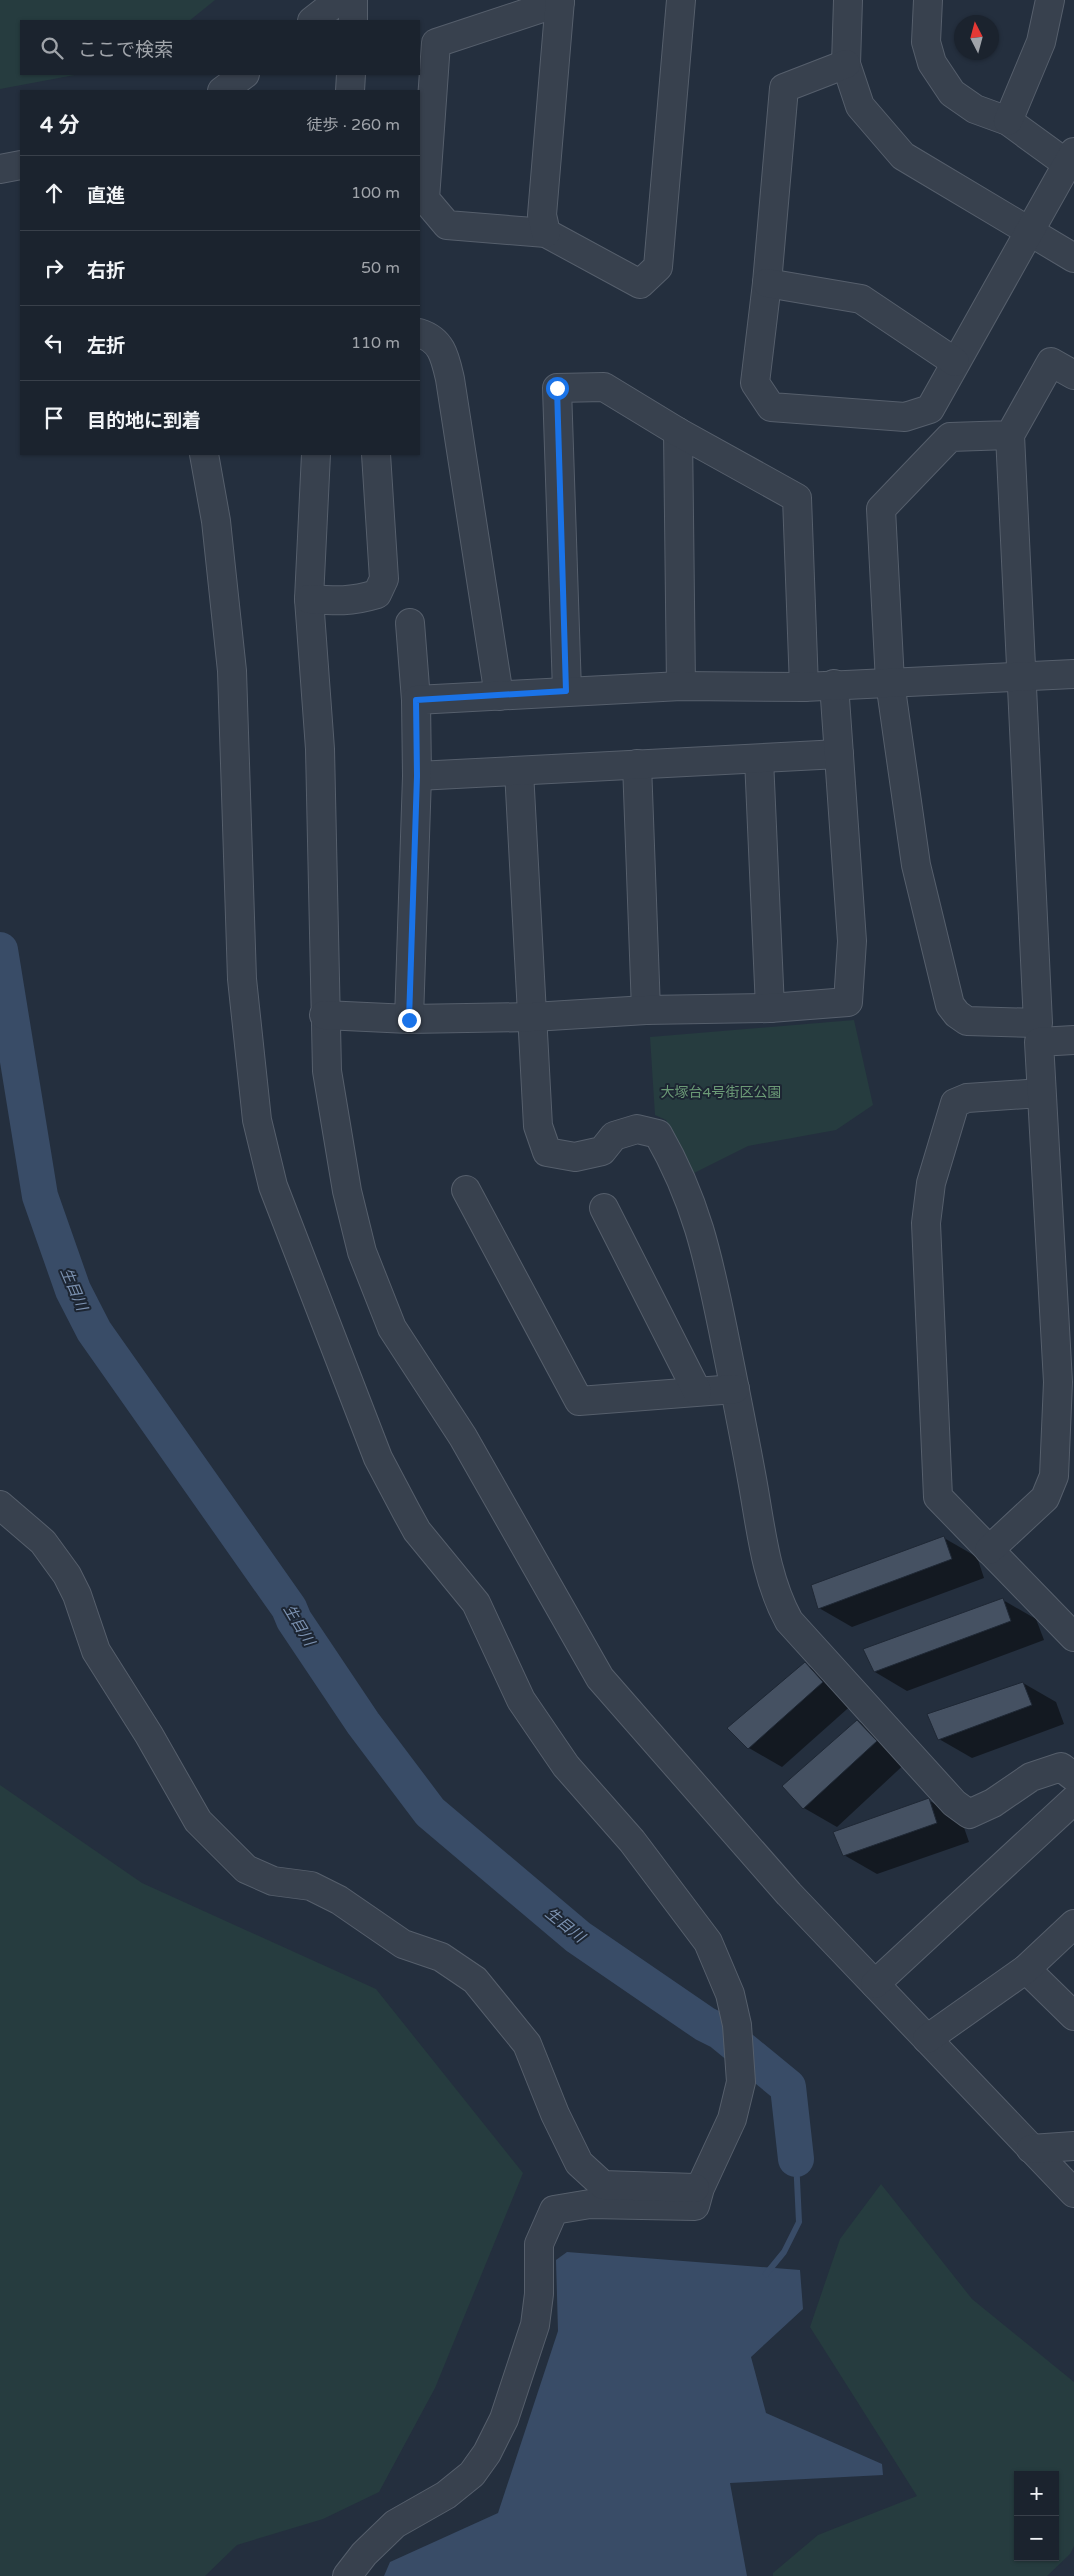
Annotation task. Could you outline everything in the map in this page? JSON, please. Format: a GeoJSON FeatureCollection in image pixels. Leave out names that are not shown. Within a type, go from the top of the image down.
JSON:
{"type":"FeatureCollection","features":[{"type":"Feature","properties":{"kind":"street"},"geometry":{"type":"LineString","coordinates":[[313,20],[339,0]]}},
{"type":"Feature","properties":{"kind":"street"},"geometry":{"type":"LineString","coordinates":[[353,0],[353,20]]}},
{"type":"Feature","properties":{"kind":"street"},"geometry":{"type":"LineString","coordinates":[[546,233],[542,215],[560,1],[436,43],[425,199],[446,226],[546,233],[640,284],[658,267],[681,0]]}},
{"type":"Feature","properties":{"kind":"street"},"geometry":{"type":"LineString","coordinates":[[848,0],[846,64],[860,106],[903,156],[1074,258]]}},
{"type":"Feature","properties":{"kind":"street"},"geometry":{"type":"LineString","coordinates":[[846,64],[784,88],[767,283],[755,383],[770,406],[905,417],[930,409],[1071,158],[1008,121],[975,109],[952,93],[932,62],[926,42],[928,0]]}},
{"type":"Feature","properties":{"kind":"street"},"geometry":{"type":"LineString","coordinates":[[1008,121],[1042,42],[1050,0]]}},
{"type":"Feature","properties":{"kind":"street"},"geometry":{"type":"LineString","coordinates":[[223,90],[244,75]]}},
{"type":"Feature","properties":{"kind":"street"},"geometry":{"type":"LineString","coordinates":[[350,90],[351,75]]}},
{"type":"Feature","properties":{"kind":"street"},"geometry":{"type":"LineString","coordinates":[[0,169],[20,165]]}},
{"type":"Feature","properties":{"kind":"street"},"geometry":{"type":"LineString","coordinates":[[767,283],[861,300],[955,362]]}},
{"type":"Feature","properties":{"kind":"street"},"geometry":{"type":"LineString","coordinates":[[420,333],[430,336],[443,350],[450,379],[498,696]]}},
{"type":"Feature","properties":{"kind":"street"},"geometry":{"type":"LineString","coordinates":[[1010,435],[950,437],[881,509],[890,682],[916,865],[950,1005],[957,1014],[967,1021],[1038,1023],[1010,435],[1051,362],[1074,375]]}},
{"type":"Feature","properties":{"kind":"street"},"geometry":{"type":"LineString","coordinates":[[566,691],[557,388],[604,387],[678,432],[797,498],[804,686]]}},
{"type":"Feature","properties":{"kind":"street"},"geometry":{"type":"LineString","coordinates":[[678,432],[681,686]]}},
{"type":"Feature","properties":{"kind":"street"},"geometry":{"type":"LineString","coordinates":[[204,455],[216,521],[232,671],[242,979],[256,1120],[273,1186],[378,1458],[406,1511],[418,1531],[476,1603],[521,1700],[566,1766],[632,1841],[708,1942],[726,1985],[737,2025],[741,2082],[732,2119],[700,2188],[695,2206],[590,2204],[554,2210],[539,2244],[539,2294],[535,2324],[504,2419],[487,2453],[472,2474],[446,2495],[395,2524],[364,2554],[347,2576]]}},
{"type":"Feature","properties":{"kind":"street"},"geometry":{"type":"LineString","coordinates":[[316,455],[309,599],[320,749],[324,1015],[327,1071],[347,1191],[362,1252],[392,1328],[463,1437],[600,1678],[789,1894],[1074,2193]]}},
{"type":"Feature","properties":{"kind":"street"},"geometry":{"type":"LineString","coordinates":[[309,599],[346,602],[362,598],[377,594],[384,579],[376,455]]}},
{"type":"Feature","properties":{"kind":"street"},"geometry":{"type":"LineString","coordinates":[[409,1020],[417,776],[416,700],[410,623]]}},
{"type":"Feature","properties":{"kind":"street"},"geometry":{"type":"LineString","coordinates":[[416,700],[681,686],[804,686],[1074,674]]}},
{"type":"Feature","properties":{"kind":"street"},"geometry":{"type":"LineString","coordinates":[[324,1015],[409,1020],[533,1017],[646,1010],[770,1008],[848,1002],[852,941],[834,684]]}},
{"type":"Feature","properties":{"kind":"street"},"geometry":{"type":"LineString","coordinates":[[417,776],[839,754]]}},
{"type":"Feature","properties":{"kind":"street"},"geometry":{"type":"LineString","coordinates":[[759,759],[770,1008]]}},
{"type":"Feature","properties":{"kind":"street"},"geometry":{"type":"LineString","coordinates":[[637,764],[646,1010]]}},
{"type":"Feature","properties":{"kind":"street"},"geometry":{"type":"LineString","coordinates":[[518,771],[538,1126],[547,1152],[575,1157],[602,1151],[614,1136],[637,1129],[658,1134],[677,1168],[697,1216],[709,1262],[735,1389],[767,1564],[776,1597],[790,1621],[954,1803],[969,1814],[993,1803],[1031,1777],[1061,1767],[1074,1777]]}},
{"type":"Feature","properties":{"kind":"street"},"geometry":{"type":"LineString","coordinates":[[990,1550],[1045,1498],[1054,1476],[1066,1382],[1041,1093],[1040,1042],[1074,1040]]}},
{"type":"Feature","properties":{"kind":"street"},"geometry":{"type":"LineString","coordinates":[[1041,1093],[967,1098],[955,1103],[932,1183],[926,1223],[938,1497],[1074,1637]]}},
{"type":"Feature","properties":{"kind":"street"},"geometry":{"type":"LineString","coordinates":[[466,1190],[579,1401],[735,1389]]}},
{"type":"Feature","properties":{"kind":"street"},"geometry":{"type":"LineString","coordinates":[[604,1208],[697,1391]]}},
{"type":"Feature","properties":{"kind":"street"},"geometry":{"type":"LineString","coordinates":[[0,1505],[43,1542],[67,1575],[77,1594],[96,1651],[149,1735],[198,1822],[246,1869],[273,1881],[311,1886],[339,1900],[403,1944],[441,1957],[475,1980],[528,2044],[555,2114],[579,2162],[603,2185],[700,2188]]}},
{"type":"Feature","properties":{"kind":"street"},"geometry":{"type":"LineString","coordinates":[[875,1984],[1074,1800]]}},
{"type":"Feature","properties":{"kind":"street"},"geometry":{"type":"LineString","coordinates":[[927,2039],[1026,1969],[1074,1924]]}},
{"type":"Feature","properties":{"kind":"street"},"geometry":{"type":"LineString","coordinates":[[1026,1969],[1074,2016]]}},
{"type":"Feature","properties":{"kind":"street"},"geometry":{"type":"LineString","coordinates":[[1031,2150],[1074,2146]]}},
{"type":"Feature","properties":{"kind":"green space"},"geometry":{"type":"Polygon","coordinates":[[[0,0],[215,0],[190,20],[20,20],[20,75],[75,75],[0,89],[0,0]]]}},
{"type":"Feature","properties":{"kind":"green space","name":"大塚台4号街区公園"},"geometry":{"type":"Polygon","coordinates":[[[854,1020],[873,1105],[836,1130],[748,1146],[694,1173],[666,1120],[655,1115],[650,1037],[854,1020]]]}},
{"type":"Feature","properties":{"kind":"green space"},"geometry":{"type":"Polygon","coordinates":[[[0,1785],[142,1883],[376,1989],[523,2173],[435,2388],[379,2492],[323,2519],[237,2545],[205,2576],[0,2576],[0,1785]]]}},
{"type":"Feature","properties":{"kind":"green space"},"geometry":{"type":"Polygon","coordinates":[[[881,2184],[972,2299],[1074,2382],[1074,2546],[1070,2554],[1047,2576],[773,2576],[773,2573],[818,2535],[917,2496],[810,2327],[840,2239],[881,2184]]]}},
{"type":"Feature","properties":{"kind":"water"},"geometry":{"type":"Polygon","coordinates":[[[567,2252],[800,2270],[803,2309],[751,2357],[766,2413],[882,2464],[883,2475],[730,2483],[747,2576],[384,2576],[390,2562],[498,2513],[558,2331],[556,2260],[567,2252]]]}},
{"type":"Feature","properties":{"kind":"building"},"geometry":{"type":"Polygon","coordinates":[[[944,1536],[952,1559],[818,1609],[811,1585],[944,1536]]]}},
{"type":"Feature","properties":{"kind":"building"},"geometry":{"type":"Polygon","coordinates":[[[1003,1598],[1011,1621],[874,1672],[863,1649],[1003,1598]]]}},
{"type":"Feature","properties":{"kind":"building"},"geometry":{"type":"Polygon","coordinates":[[[805,1662],[823,1682],[748,1749],[727,1728],[805,1662]]]}},
{"type":"Feature","properties":{"kind":"building"},"geometry":{"type":"Polygon","coordinates":[[[1023,1682],[1032,1705],[938,1740],[927,1714],[1023,1682]]]}},
{"type":"Feature","properties":{"kind":"building"},"geometry":{"type":"Polygon","coordinates":[[[857,1720],[877,1741],[803,1809],[782,1786],[857,1720]]]}},
{"type":"Feature","properties":{"kind":"building"},"geometry":{"type":"Polygon","coordinates":[[[929,1798],[937,1823],[843,1856],[833,1832],[929,1798]]]}},
{"type":"Feature","properties":{"kind":"waterway","name":"生目川"},"geometry":{"type":"LineString","coordinates":[[0,950],[40,1196],[73,1290],[94,1331],[289,1608],[294,1620],[363,1723],[430,1812],[578,1937],[705,2024],[721,2032],[788,2087],[796,2159]]}},
{"type":"Feature","properties":{"kind":"waterway"},"geometry":{"type":"LineString","coordinates":[[766,2274],[784,2252],[799,2222],[796,2159]]}},
{"type":"Feature","properties":{"kind":"route"},"geometry":{"type":"LineString","coordinates":[[409,1020],[417,776],[416,700],[566,691],[557,388]]}}]}
